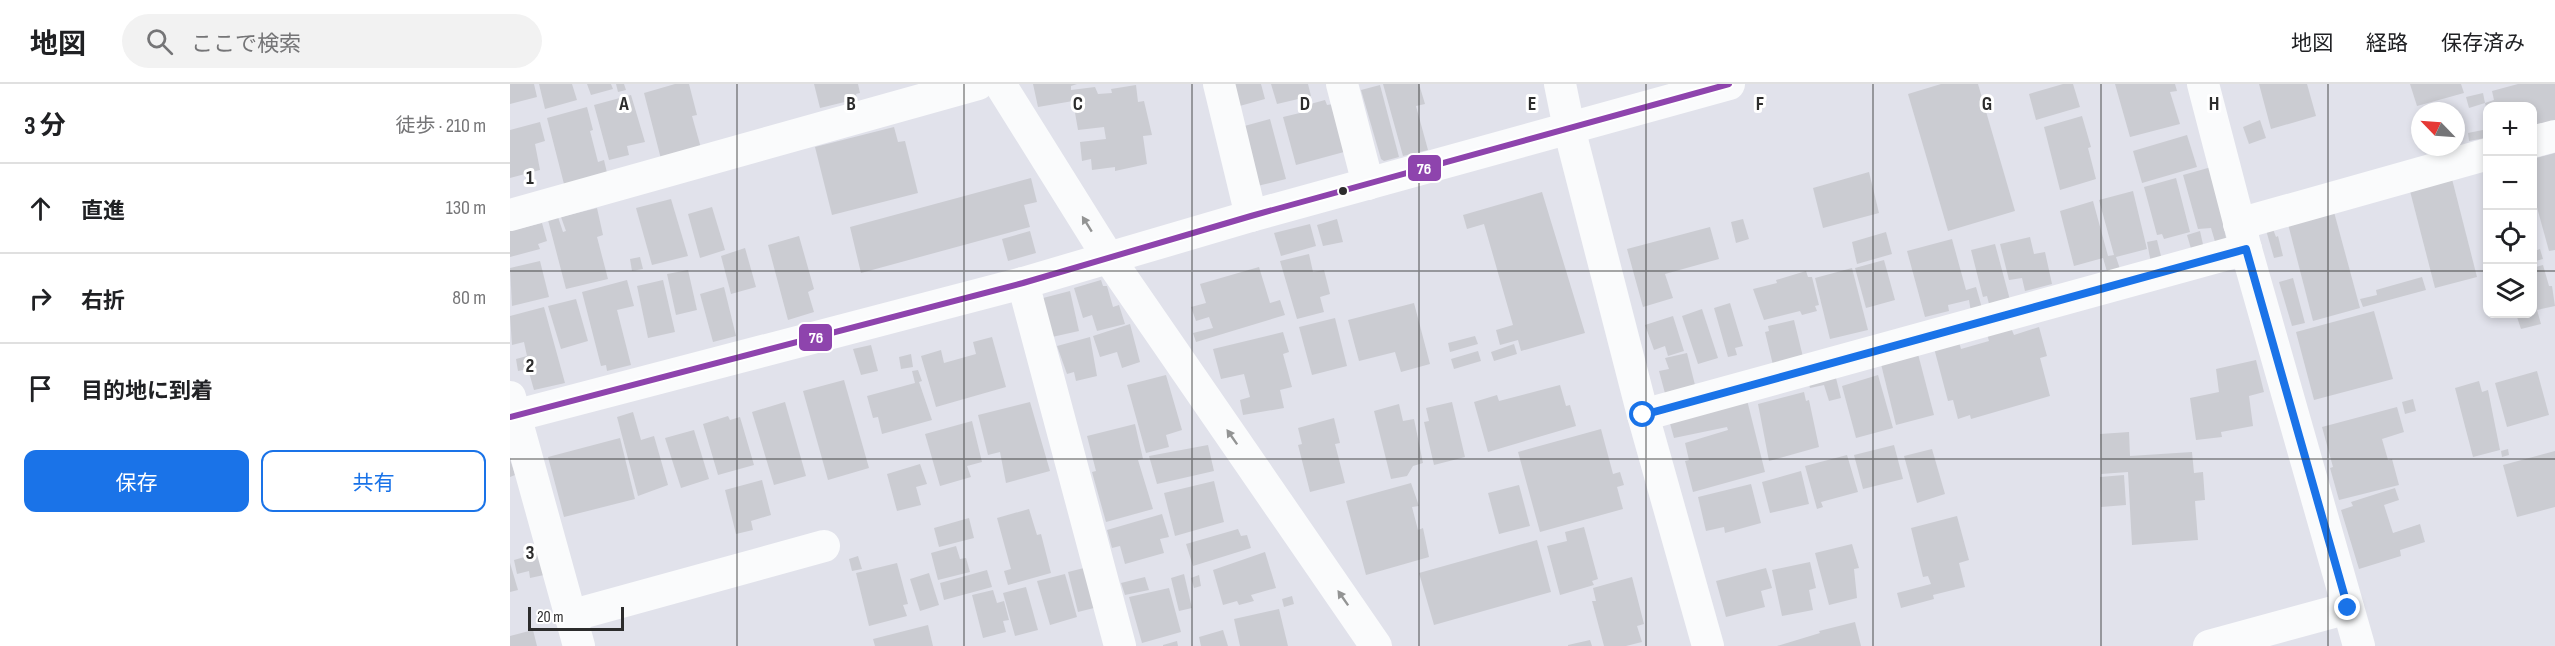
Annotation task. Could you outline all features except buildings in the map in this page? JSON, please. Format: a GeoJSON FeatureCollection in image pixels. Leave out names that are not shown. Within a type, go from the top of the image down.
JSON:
{"type":"FeatureCollection","features":[{"type":"Feature","properties":{"kind":"street"},"geometry":{"type":"LineString","coordinates":[[510,215],[978,84]]}},
{"type":"Feature","properties":{"kind":"street"},"geometry":{"type":"LineString","coordinates":[[1000,84],[1108,257],[1376,646]]}},
{"type":"Feature","properties":{"kind":"street"},"geometry":{"type":"LineString","coordinates":[[1219,84],[1251,216]]}},
{"type":"Feature","properties":{"kind":"street"},"geometry":{"type":"LineString","coordinates":[[1342,84],[1368,184]]}},
{"type":"Feature","properties":{"kind":"street"},"geometry":{"type":"LineString","coordinates":[[1560,84],[1569,128],[1643,415],[1708,646]]}},
{"type":"Feature","properties":{"kind":"street"},"geometry":{"type":"LineString","coordinates":[[579,646],[512,410],[1023,283],[1251,216],[1729,84]]}},
{"type":"Feature","properties":{"kind":"street"},"geometry":{"type":"LineString","coordinates":[[2203,84],[2242,237],[2359,646]]}},
{"type":"Feature","properties":{"kind":"street"},"geometry":{"type":"LineString","coordinates":[[2537,140],[2555,135]]}},
{"type":"Feature","properties":{"kind":"street"},"geometry":{"type":"LineString","coordinates":[[1643,415],[2242,237],[2483,155]]}},
{"type":"Feature","properties":{"kind":"street"},"geometry":{"type":"LineString","coordinates":[[1023,283],[1120,646]]}},
{"type":"Feature","properties":{"kind":"street"},"geometry":{"type":"LineString","coordinates":[[570,616],[824,546]]}},
{"type":"Feature","properties":{"kind":"street"},"geometry":{"type":"LineString","coordinates":[[2209,646],[2348,608]]}},
{"type":"Feature","properties":{"kind":"transit line","name":"76"},"geometry":{"type":"LineString","coordinates":[[510,417],[1023,283],[1251,216],[1729,84]]}},
{"type":"Feature","properties":{"kind":"route"},"geometry":{"type":"LineString","coordinates":[[1643,415],[2246,249],[2348,608]]}}]}
